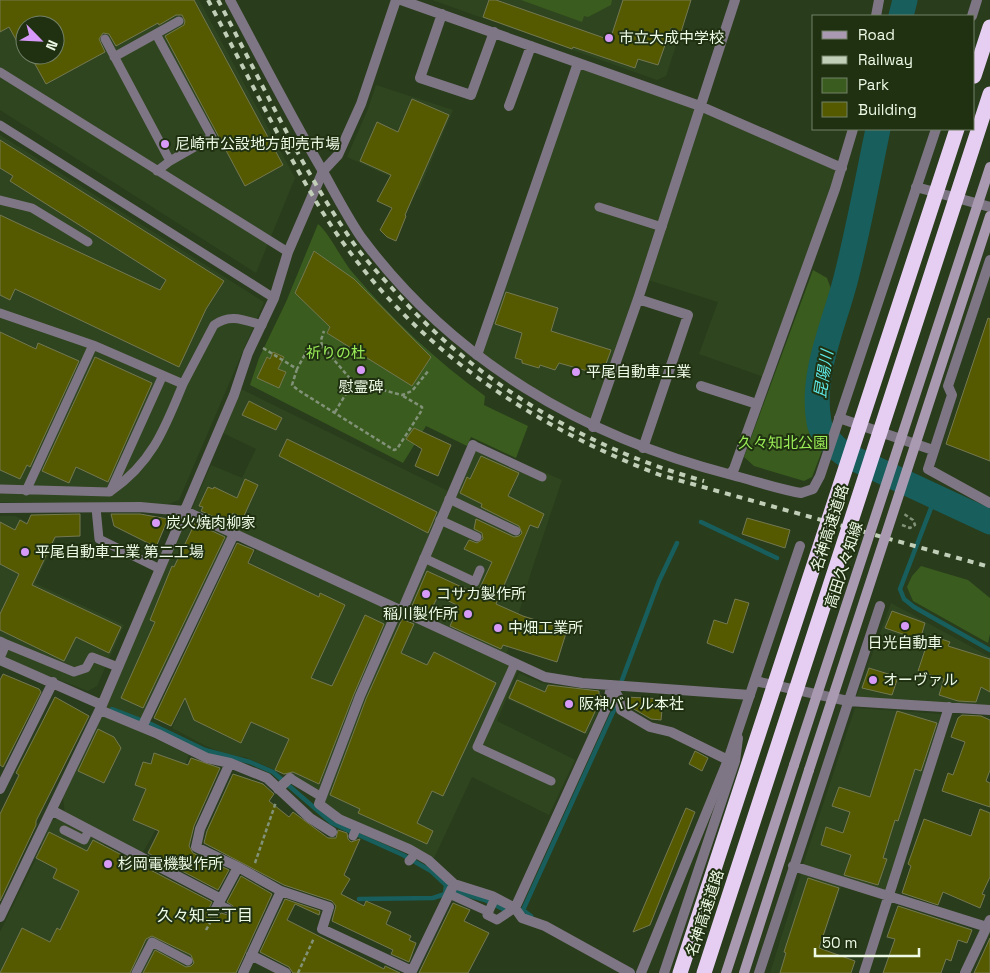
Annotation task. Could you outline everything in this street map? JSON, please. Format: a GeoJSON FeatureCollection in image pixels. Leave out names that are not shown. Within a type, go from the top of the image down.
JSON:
{"type":"FeatureCollection","features":[{"type":"Feature","properties":{"kind":"highway"},"geometry":{"type":"LineString","coordinates":[[975,73],[990,27]]}},
{"type":"Feature","properties":{"kind":"highway","name":"名神高速道路"},"geometry":{"type":"LineString","coordinates":[[704,973],[990,94]]}},
{"type":"Feature","properties":{"kind":"highway","name":"名神高速道路"},"geometry":{"type":"LineString","coordinates":[[680,973],[957,130]]}},
{"type":"Feature","properties":{"kind":"main road","name":"高田久々知線"},"geometry":{"type":"LineString","coordinates":[[726,973],[990,167]]}},
{"type":"Feature","properties":{"kind":"main road","name":"高田久々知線"},"geometry":{"type":"LineString","coordinates":[[744,973],[990,216]]}},
{"type":"Feature","properties":{"kind":"street"},"geometry":{"type":"LineString","coordinates":[[230,0],[323,171],[360,234],[392,275],[432,317],[477,355],[527,390],[593,427],[644,448],[795,492],[808,492],[817,484],[936,130]]}},
{"type":"Feature","properties":{"kind":"street"},"geometry":{"type":"LineString","coordinates":[[0,917],[53,811],[101,708],[234,395],[248,353],[274,298],[288,252],[323,171],[338,155],[361,104],[396,0]]}},
{"type":"Feature","properties":{"kind":"street"},"geometry":{"type":"LineString","coordinates":[[400,0],[700,106],[842,168]]}},
{"type":"Feature","properties":{"kind":"street"},"geometry":{"type":"LineString","coordinates":[[593,427],[662,227],[735,0]]}},
{"type":"Feature","properties":{"kind":"street"},"geometry":{"type":"LineString","coordinates":[[876,15],[879,0]]}},
{"type":"Feature","properties":{"kind":"street"},"geometry":{"type":"LineString","coordinates":[[972,15],[978,0]]}},
{"type":"Feature","properties":{"kind":"street"},"geometry":{"type":"LineString","coordinates":[[442,14],[420,78],[471,95],[494,32]]}},
{"type":"Feature","properties":{"kind":"street"},"geometry":{"type":"LineString","coordinates":[[510,106],[530,46]]}},
{"type":"Feature","properties":{"kind":"street"},"geometry":{"type":"LineString","coordinates":[[477,355],[578,63]]}},
{"type":"Feature","properties":{"kind":"street"},"geometry":{"type":"LineString","coordinates":[[730,474],[734,469],[842,168],[853,130]]}},
{"type":"Feature","properties":{"kind":"street"},"geometry":{"type":"LineString","coordinates":[[916,187],[990,207]]}},
{"type":"Feature","properties":{"kind":"street"},"geometry":{"type":"LineString","coordinates":[[990,260],[948,386],[952,395],[928,470],[990,503]]}},
{"type":"Feature","properties":{"kind":"street"},"geometry":{"type":"LineString","coordinates":[[638,299],[688,315],[644,448]]}},
{"type":"Feature","properties":{"kind":"street"},"geometry":{"type":"LineString","coordinates":[[701,386],[757,404]]}},
{"type":"Feature","properties":{"kind":"street"},"geometry":{"type":"LineString","coordinates":[[839,418],[933,450]]}},
{"type":"Feature","properties":{"kind":"street"},"geometry":{"type":"LineString","coordinates":[[310,818],[320,801],[400,610],[473,445]]}},
{"type":"Feature","properties":{"kind":"street"},"geometry":{"type":"LineString","coordinates":[[0,508],[140,508],[185,511],[515,663],[558,680],[750,695]]}},
{"type":"Feature","properties":{"kind":"street"},"geometry":{"type":"LineString","coordinates":[[144,722],[234,534]]}},
{"type":"Feature","properties":{"kind":"street"},"geometry":{"type":"LineString","coordinates":[[641,973],[728,760],[800,546]]}},
{"type":"Feature","properties":{"kind":"street"},"geometry":{"type":"LineString","coordinates":[[759,973],[880,606]]}},
{"type":"Feature","properties":{"kind":"street"},"geometry":{"type":"LineString","coordinates":[[0,659],[54,682],[101,708],[144,722],[207,758],[230,763],[267,778],[310,818],[332,832]]}},
{"type":"Feature","properties":{"kind":"street"},"geometry":{"type":"LineString","coordinates":[[0,789],[54,682]]}},
{"type":"Feature","properties":{"kind":"street"},"geometry":{"type":"LineString","coordinates":[[754,682],[848,701],[990,710]]}},
{"type":"Feature","properties":{"kind":"street"},"geometry":{"type":"LineString","coordinates":[[611,685],[619,698],[621,710],[650,727],[671,732],[728,760]]}},
{"type":"Feature","properties":{"kind":"street"},"geometry":{"type":"LineString","coordinates":[[515,908],[608,704],[611,685]]}},
{"type":"Feature","properties":{"kind":"street"},"geometry":{"type":"LineString","coordinates":[[864,973],[949,707]]}},
{"type":"Feature","properties":{"kind":"street"},"geometry":{"type":"LineString","coordinates":[[664,973],[735,761],[741,719]]}},
{"type":"Feature","properties":{"kind":"street"},"geometry":{"type":"LineString","coordinates":[[230,763],[200,829],[196,847],[238,867],[281,891],[329,907],[322,929],[412,972],[451,889]]}},
{"type":"Feature","properties":{"kind":"street"},"geometry":{"type":"LineString","coordinates":[[279,790],[290,778]]}},
{"type":"Feature","properties":{"kind":"street"},"geometry":{"type":"LineString","coordinates":[[320,801],[355,831],[439,869],[451,889],[495,898],[515,908],[522,918],[545,926],[630,973]]}},
{"type":"Feature","properties":{"kind":"street"},"geometry":{"type":"LineString","coordinates":[[53,811],[90,830],[220,906],[238,867]]}},
{"type":"Feature","properties":{"kind":"street"},"geometry":{"type":"LineString","coordinates":[[793,866],[988,924],[966,973]]}},
{"type":"Feature","properties":{"kind":"street"},"geometry":{"type":"LineString","coordinates":[[242,973],[281,891]]}},
{"type":"Feature","properties":{"kind":"street"},"geometry":{"type":"LineString","coordinates":[[251,955],[286,973]]}},
{"type":"Feature","properties":{"kind":"lane"},"geometry":{"type":"LineString","coordinates":[[114,57],[179,21]]}},
{"type":"Feature","properties":{"kind":"lane"},"geometry":{"type":"LineString","coordinates":[[156,34],[212,137],[157,170]]}},
{"type":"Feature","properties":{"kind":"lane"},"geometry":{"type":"LineString","coordinates":[[105,40],[170,162]]}},
{"type":"Feature","properties":{"kind":"lane"},"geometry":{"type":"LineString","coordinates":[[0,72],[288,252]]}},
{"type":"Feature","properties":{"kind":"lane"},"geometry":{"type":"LineString","coordinates":[[0,125],[274,298]]}},
{"type":"Feature","properties":{"kind":"lane"},"geometry":{"type":"LineString","coordinates":[[0,200],[32,208],[88,242]]}},
{"type":"Feature","properties":{"kind":"lane"},"geometry":{"type":"LineString","coordinates":[[600,207],[662,227]]}},
{"type":"Feature","properties":{"kind":"lane"},"geometry":{"type":"LineString","coordinates":[[0,313],[93,345],[183,384]]}},
{"type":"Feature","properties":{"kind":"lane"},"geometry":{"type":"LineString","coordinates":[[0,489],[110,492],[133,474],[148,458],[158,442],[183,384],[214,325],[222,319],[233,317],[262,325]]}},
{"type":"Feature","properties":{"kind":"lane"},"geometry":{"type":"LineString","coordinates":[[26,491],[93,345]]}},
{"type":"Feature","properties":{"kind":"lane"},"geometry":{"type":"LineString","coordinates":[[110,492],[163,375]]}},
{"type":"Feature","properties":{"kind":"lane"},"geometry":{"type":"LineString","coordinates":[[473,445],[542,478]]}},
{"type":"Feature","properties":{"kind":"lane"},"geometry":{"type":"LineString","coordinates":[[449,499],[516,531]]}},
{"type":"Feature","properties":{"kind":"lane"},"geometry":{"type":"LineString","coordinates":[[96,508],[99,539],[160,569]]}},
{"type":"Feature","properties":{"kind":"lane"},"geometry":{"type":"LineString","coordinates":[[440,520],[477,538]]}},
{"type":"Feature","properties":{"kind":"lane"},"geometry":{"type":"LineString","coordinates":[[424,558],[475,582],[480,570]]}},
{"type":"Feature","properties":{"kind":"lane"},"geometry":{"type":"LineString","coordinates":[[0,659],[3,642],[74,672],[86,668],[92,656],[118,668]]}},
{"type":"Feature","properties":{"kind":"lane"},"geometry":{"type":"LineString","coordinates":[[515,663],[478,747],[551,781]]}},
{"type":"Feature","properties":{"kind":"lane"},"geometry":{"type":"LineString","coordinates":[[290,778],[320,801]]}},
{"type":"Feature","properties":{"kind":"lane"},"geometry":{"type":"LineString","coordinates":[[64,830],[84,840],[90,830]]}},
{"type":"Feature","properties":{"kind":"lane"},"geometry":{"type":"LineString","coordinates":[[451,889],[490,910]]}},
{"type":"Feature","properties":{"kind":"lane"},"geometry":{"type":"LineString","coordinates":[[495,898],[487,915],[497,920],[515,908]]}},
{"type":"Feature","properties":{"kind":"lane"},"geometry":{"type":"LineString","coordinates":[[136,973],[152,942],[188,961]]}},
{"type":"Feature","properties":{"kind":"path"},"geometry":{"type":"LineString","coordinates":[[322,346],[309,347],[297,369],[292,385],[394,450],[398,449],[422,407],[402,395],[353,382],[322,346],[321,340],[324,331]]}},
{"type":"Feature","properties":{"kind":"path"},"geometry":{"type":"LineString","coordinates":[[262,348],[297,369]]}},
{"type":"Feature","properties":{"kind":"path"},"geometry":{"type":"LineString","coordinates":[[402,395],[412,391],[429,370]]}},
{"type":"Feature","properties":{"kind":"path"},"geometry":{"type":"LineString","coordinates":[[335,412],[353,382]]}},
{"type":"Feature","properties":{"kind":"path"},"geometry":{"type":"LineString","coordinates":[[900,511],[913,520],[915,525],[910,528],[902,525]]}},
{"type":"Feature","properties":{"kind":"path"},"geometry":{"type":"LineString","coordinates":[[251,874],[279,790]]}},
{"type":"Feature","properties":{"kind":"path"},"geometry":{"type":"LineString","coordinates":[[298,973],[315,936],[322,929]]}},
{"type":"Feature","properties":{"kind":"shaded area","name":"尼崎市公設地方卸売市場"},"geometry":{"type":"Polygon","coordinates":[[[0,0],[199,0],[295,178],[256,273],[0,110],[0,0]]]}},
{"type":"Feature","properties":{"kind":"shaded area","name":"市立大成中学校"},"geometry":{"type":"Polygon","coordinates":[[[432,0],[691,0],[666,76],[657,80],[432,0]]]}},
{"type":"Feature","properties":{"kind":"shaded area"},"geometry":{"type":"Polygon","coordinates":[[[578,63],[842,168],[767,378],[699,354],[718,302],[645,279],[593,427],[477,355],[578,63]]]}},
{"type":"Feature","properties":{"kind":"shaded area"},"geometry":{"type":"Polygon","coordinates":[[[376,85],[453,110],[419,190],[347,157],[368,109],[376,85]]]}},
{"type":"Feature","properties":{"kind":"shaded area"},"geometry":{"type":"Polygon","coordinates":[[[0,135],[264,302],[179,500],[168,504],[0,502],[0,135]]]}},
{"type":"Feature","properties":{"kind":"shaded area"},"geometry":{"type":"Polygon","coordinates":[[[237,387],[448,491],[400,606],[191,511],[211,465],[242,478],[256,449],[219,431],[237,387]]]}},
{"type":"Feature","properties":{"kind":"shaded area"},"geometry":{"type":"Polygon","coordinates":[[[478,444],[562,480],[532,569],[506,656],[405,610],[478,444]]]}},
{"type":"Feature","properties":{"kind":"shaded area"},"geometry":{"type":"Polygon","coordinates":[[[185,511],[234,534],[142,727],[100,710],[185,511]]]}},
{"type":"Feature","properties":{"kind":"shaded area"},"geometry":{"type":"Polygon","coordinates":[[[0,516],[15,516],[57,537],[35,583],[26,579],[124,625],[97,686],[88,691],[18,664],[0,654],[0,516]]]}},
{"type":"Feature","properties":{"kind":"shaded area"},"geometry":{"type":"Polygon","coordinates":[[[258,545],[398,609],[321,794],[275,770],[245,757],[231,756],[206,746],[172,728],[258,545]]]}},
{"type":"Feature","properties":{"kind":"shaded area"},"geometry":{"type":"Polygon","coordinates":[[[891,603],[990,657],[990,707],[856,698],[891,603]]]}},
{"type":"Feature","properties":{"kind":"shaded area"},"geometry":{"type":"Polygon","coordinates":[[[399,613],[520,666],[497,721],[575,760],[549,815],[472,777],[434,858],[358,825],[322,804],[399,613]]]}},
{"type":"Feature","properties":{"kind":"shaded area","name":"阪神バレル本社"},"geometry":{"type":"Polygon","coordinates":[[[519,673],[560,688],[599,691],[599,695],[605,698],[587,735],[507,699],[519,673]]]}},
{"type":"Feature","properties":{"kind":"shaded area"},"geometry":{"type":"Polygon","coordinates":[[[855,708],[941,714],[887,893],[803,865],[855,708]]]}},
{"type":"Feature","properties":{"kind":"shaded area"},"geometry":{"type":"Polygon","coordinates":[[[102,713],[189,755],[168,808],[142,854],[65,815],[63,798],[102,713]]]}},
{"type":"Feature","properties":{"kind":"shaded area"},"geometry":{"type":"Polygon","coordinates":[[[58,818],[105,843],[91,870],[40,844],[52,821],[58,818]]]}},
{"type":"Feature","properties":{"kind":"shaded area"},"geometry":{"type":"Polygon","coordinates":[[[41,848],[185,923],[210,973],[0,973],[0,932],[41,848]]]}},
{"type":"Feature","properties":{"kind":"shaded area"},"geometry":{"type":"Polygon","coordinates":[[[802,871],[842,884],[812,973],[770,973],[802,871]]]}},
{"type":"Feature","properties":{"kind":"green space"},"geometry":{"type":"Polygon","coordinates":[[[521,0],[612,0],[611,5],[588,17],[584,16],[582,22],[521,0]]]}},
{"type":"Feature","properties":{"kind":"green space","name":"祈りの杜"},"geometry":{"type":"Polygon","coordinates":[[[318,224],[349,268],[368,290],[432,354],[485,396],[484,405],[528,426],[516,458],[471,437],[467,446],[426,426],[403,463],[250,385],[259,358],[286,302],[318,224]]]}},
{"type":"Feature","properties":{"kind":"green space","name":"久々知北公園"},"geometry":{"type":"Polygon","coordinates":[[[813,270],[827,278],[831,289],[806,402],[809,424],[822,451],[812,477],[804,481],[754,466],[744,457],[813,270]]]}},
{"type":"Feature","properties":{"kind":"green space"},"geometry":{"type":"Polygon","coordinates":[[[921,566],[968,580],[990,598],[990,634],[988,643],[913,601],[907,587],[912,576],[921,566]]]}},
{"type":"Feature","properties":{"kind":"building"},"geometry":{"type":"Polygon","coordinates":[[[0,0],[194,0],[283,165],[245,186],[165,36],[184,25],[185,21],[182,15],[176,15],[159,25],[158,23],[116,46],[109,34],[103,33],[99,39],[105,52],[46,84],[36,65],[65,65],[65,15],[15,15],[15,38],[9,27],[0,32],[0,0]]]}},
{"type":"Feature","properties":{"kind":"building","name":"市立大成中学校"},"geometry":{"type":"Polygon","coordinates":[[[489,0],[496,0],[610,40],[623,0],[691,0],[681,32],[671,28],[658,65],[638,59],[635,68],[573,47],[572,49],[483,17],[489,0]]]}},
{"type":"Feature","properties":{"kind":"building"},"geometry":{"type":"Polygon","coordinates":[[[412,99],[449,115],[405,215],[396,241],[387,237],[380,230],[392,208],[377,201],[391,175],[360,161],[377,122],[398,132],[412,99]]]}},
{"type":"Feature","properties":{"kind":"building"},"geometry":{"type":"Polygon","coordinates":[[[0,140],[224,281],[206,309],[179,367],[15,289],[10,300],[0,295],[0,215],[160,290],[166,280],[10,181],[13,176],[0,168],[0,140]]]}},
{"type":"Feature","properties":{"kind":"building"},"geometry":{"type":"Polygon","coordinates":[[[314,251],[354,279],[431,357],[412,386],[327,333],[330,327],[295,293],[314,251]]]}},
{"type":"Feature","properties":{"kind":"building"},"geometry":{"type":"Polygon","coordinates":[[[506,292],[558,308],[551,331],[611,350],[602,375],[559,363],[555,370],[540,365],[539,368],[522,363],[522,360],[515,358],[522,333],[495,324],[506,292]]]}},
{"type":"Feature","properties":{"kind":"building"},"geometry":{"type":"Polygon","coordinates":[[[988,318],[990,319],[990,461],[946,444],[988,318]]]}},
{"type":"Feature","properties":{"kind":"building"},"geometry":{"type":"Polygon","coordinates":[[[0,332],[36,349],[38,343],[79,361],[30,467],[27,465],[20,479],[0,470],[0,332]]]}},
{"type":"Feature","properties":{"kind":"building"},"geometry":{"type":"Polygon","coordinates":[[[273,352],[284,357],[278,369],[286,372],[279,388],[257,378],[267,357],[270,359],[273,352]]]}},
{"type":"Feature","properties":{"kind":"building"},"geometry":{"type":"Polygon","coordinates":[[[95,357],[152,383],[108,482],[76,467],[69,483],[42,471],[95,357]]]}},
{"type":"Feature","properties":{"kind":"building"},"geometry":{"type":"Polygon","coordinates":[[[249,401],[282,418],[276,430],[242,415],[249,401]]]}},
{"type":"Feature","properties":{"kind":"building"},"geometry":{"type":"Polygon","coordinates":[[[414,428],[451,445],[438,476],[415,466],[422,449],[406,439],[414,428]]]}},
{"type":"Feature","properties":{"kind":"building"},"geometry":{"type":"Polygon","coordinates":[[[287,439],[437,512],[428,533],[279,456],[287,439]]]}},
{"type":"Feature","properties":{"kind":"building"},"geometry":{"type":"Polygon","coordinates":[[[481,456],[519,473],[508,496],[544,514],[538,528],[530,525],[496,604],[523,616],[567,630],[557,662],[503,645],[501,649],[450,626],[459,606],[438,596],[428,616],[411,608],[427,571],[477,594],[492,562],[464,549],[469,540],[477,543],[483,539],[482,533],[474,529],[476,519],[514,537],[522,533],[519,526],[481,507],[482,504],[460,493],[467,477],[470,479],[481,456]]]}},
{"type":"Feature","properties":{"kind":"building"},"geometry":{"type":"Polygon","coordinates":[[[245,479],[258,485],[243,518],[233,513],[228,523],[201,511],[203,507],[199,506],[208,487],[213,489],[214,487],[237,498],[245,479]]]}},
{"type":"Feature","properties":{"kind":"building"},"geometry":{"type":"Polygon","coordinates":[[[80,514],[80,536],[55,537],[32,585],[121,627],[109,653],[76,637],[64,661],[0,630],[0,614],[19,574],[0,564],[0,522],[15,530],[20,520],[27,524],[31,515],[80,514]]]}},
{"type":"Feature","properties":{"kind":"building"},"geometry":{"type":"Polygon","coordinates":[[[111,514],[140,514],[168,519],[156,547],[114,526],[111,514]]]}},
{"type":"Feature","properties":{"kind":"building"},"geometry":{"type":"Polygon","coordinates":[[[747,518],[790,530],[785,548],[742,534],[747,518]]]}},
{"type":"Feature","properties":{"kind":"building"},"geometry":{"type":"Polygon","coordinates":[[[195,523],[225,537],[143,708],[121,698],[155,622],[150,620],[172,566],[174,567],[195,523]]]}},
{"type":"Feature","properties":{"kind":"building"},"geometry":{"type":"Polygon","coordinates":[[[237,543],[254,550],[248,563],[319,597],[320,593],[345,605],[311,678],[332,686],[365,615],[384,624],[319,784],[293,772],[284,774],[275,770],[289,739],[251,722],[241,743],[194,720],[185,698],[171,726],[154,718],[237,543]]]}},
{"type":"Feature","properties":{"kind":"building"},"geometry":{"type":"Polygon","coordinates":[[[735,599],[749,603],[733,653],[707,643],[714,620],[727,624],[735,599]]]}},
{"type":"Feature","properties":{"kind":"building","name":"日光自動車"},"geometry":{"type":"Polygon","coordinates":[[[892,611],[925,623],[920,640],[885,628],[892,611]]]}},
{"type":"Feature","properties":{"kind":"building"},"geometry":{"type":"Polygon","coordinates":[[[402,619],[414,624],[401,653],[427,665],[434,652],[496,683],[443,796],[432,791],[417,823],[433,831],[427,844],[358,813],[360,809],[330,795],[366,699],[402,619]]]}},
{"type":"Feature","properties":{"kind":"building"},"geometry":{"type":"Polygon","coordinates":[[[930,635],[950,642],[948,646],[990,659],[990,692],[981,687],[976,702],[958,701],[939,695],[944,679],[918,671],[930,635]]]}},
{"type":"Feature","properties":{"kind":"building"},"geometry":{"type":"Polygon","coordinates":[[[869,668],[898,677],[892,695],[862,688],[869,668]]]}},
{"type":"Feature","properties":{"kind":"building"},"geometry":{"type":"Polygon","coordinates":[[[3,674],[39,689],[41,692],[3,767],[0,765],[0,680],[3,674]]]}},
{"type":"Feature","properties":{"kind":"building","name":"阪神バレル本社"},"geometry":{"type":"Polygon","coordinates":[[[517,680],[545,692],[548,685],[599,691],[599,695],[602,697],[585,733],[509,698],[517,680]]]}},
{"type":"Feature","properties":{"kind":"building"},"geometry":{"type":"Polygon","coordinates":[[[55,697],[89,716],[36,821],[36,825],[0,901],[0,814],[19,775],[16,773],[55,697]]]}},
{"type":"Feature","properties":{"kind":"building"},"geometry":{"type":"Polygon","coordinates":[[[626,697],[663,699],[661,720],[651,719],[627,705],[626,697]]]}},
{"type":"Feature","properties":{"kind":"building"},"geometry":{"type":"Polygon","coordinates":[[[897,711],[937,723],[921,771],[915,769],[898,821],[895,820],[883,858],[887,859],[878,885],[844,875],[851,855],[821,845],[826,827],[843,833],[850,812],[832,806],[839,787],[870,797],[897,711]]]}},
{"type":"Feature","properties":{"kind":"building"},"geometry":{"type":"Polygon","coordinates":[[[962,715],[981,716],[990,720],[990,770],[986,781],[990,783],[990,807],[942,791],[948,773],[953,775],[965,742],[951,737],[958,718],[962,715]]]}},
{"type":"Feature","properties":{"kind":"building"},"geometry":{"type":"Polygon","coordinates":[[[98,729],[114,737],[121,748],[104,783],[78,771],[98,729]]]}},
{"type":"Feature","properties":{"kind":"building"},"geometry":{"type":"Polygon","coordinates":[[[695,751],[708,758],[702,771],[689,764],[695,751]]]}},
{"type":"Feature","properties":{"kind":"building"},"geometry":{"type":"Polygon","coordinates":[[[154,753],[188,765],[191,758],[220,768],[194,826],[189,846],[193,853],[229,870],[218,890],[148,853],[159,831],[133,820],[146,789],[135,785],[143,762],[151,764],[154,753]]]}},
{"type":"Feature","properties":{"kind":"building"},"geometry":{"type":"Polygon","coordinates":[[[233,774],[263,784],[274,794],[269,801],[289,817],[293,812],[328,838],[336,838],[338,830],[347,833],[348,839],[351,842],[360,839],[344,875],[350,879],[341,894],[364,906],[366,901],[391,912],[386,924],[411,936],[409,940],[416,943],[409,962],[391,954],[393,950],[332,921],[336,906],[332,901],[284,885],[204,843],[207,831],[233,774]]]}},
{"type":"Feature","properties":{"kind":"building"},"geometry":{"type":"Polygon","coordinates":[[[686,808],[695,812],[650,925],[633,932],[686,808]]]}},
{"type":"Feature","properties":{"kind":"building"},"geometry":{"type":"Polygon","coordinates":[[[980,809],[990,813],[990,877],[982,894],[985,895],[980,908],[943,892],[938,905],[902,893],[911,866],[908,864],[924,819],[971,836],[980,809]]]}},
{"type":"Feature","properties":{"kind":"building"},"geometry":{"type":"Polygon","coordinates":[[[49,832],[87,851],[93,840],[212,902],[207,912],[211,918],[217,918],[221,913],[228,915],[233,912],[233,906],[227,902],[241,876],[272,894],[236,973],[143,973],[155,950],[186,967],[194,963],[191,955],[152,936],[146,939],[130,973],[0,973],[22,928],[50,942],[57,928],[60,930],[79,891],[53,878],[57,869],[36,858],[49,832]]]}},
{"type":"Feature","properties":{"kind":"building"},"geometry":{"type":"Polygon","coordinates":[[[808,878],[839,888],[819,948],[855,961],[851,973],[780,973],[786,953],[784,952],[808,878]]]}},
{"type":"Feature","properties":{"kind":"building"},"geometry":{"type":"Polygon","coordinates":[[[285,899],[320,911],[319,915],[295,904],[287,920],[384,969],[385,966],[400,973],[293,973],[289,967],[260,952],[285,899]]]}},
{"type":"Feature","properties":{"kind":"building"},"geometry":{"type":"Polygon","coordinates":[[[453,903],[470,910],[464,921],[489,933],[468,973],[419,973],[453,903]]]}},
{"type":"Feature","properties":{"kind":"building"},"geometry":{"type":"Polygon","coordinates":[[[898,906],[972,930],[967,943],[958,940],[951,961],[946,959],[941,973],[883,973],[895,939],[887,937],[898,906]]]}},
{"type":"Feature","properties":{"kind":"building"},"geometry":{"type":"Polygon","coordinates":[[[990,938],[990,973],[974,973],[990,938]]]}},
{"type":"Feature","properties":{"kind":"waterway","name":"昆陽川"},"geometry":{"type":"LineString","coordinates":[[901,15],[905,0]]}},
{"type":"Feature","properties":{"kind":"waterway","name":"昆陽川"},"geometry":{"type":"LineString","coordinates":[[878,130],[851,256],[821,366],[817,403],[820,427],[829,440],[844,454],[990,522]]}},
{"type":"Feature","properties":{"kind":"waterway"},"geometry":{"type":"LineString","coordinates":[[936,495],[900,589],[904,599],[914,607],[990,650]]}},
{"type":"Feature","properties":{"kind":"waterway"},"geometry":{"type":"LineString","coordinates":[[701,522],[777,558]]}},
{"type":"Feature","properties":{"kind":"waterway"},"geometry":{"type":"LineString","coordinates":[[622,680],[659,581],[677,543]]}},
{"type":"Feature","properties":{"kind":"waterway"},"geometry":{"type":"LineString","coordinates":[[531,916],[523,910],[615,705]]}},
{"type":"Feature","properties":{"kind":"waterway"},"geometry":{"type":"LineString","coordinates":[[112,709],[151,724],[205,750],[250,762],[273,772],[332,823],[403,855],[431,871],[446,885],[460,893],[485,900],[509,912]]}},
{"type":"Feature","properties":{"kind":"waterway"},"geometry":{"type":"LineString","coordinates":[[359,899],[433,898],[445,894],[446,885]]}},
{"type":"Feature","properties":{"kind":"railway"},"geometry":{"type":"LineString","coordinates":[[208,0],[275,128],[317,203],[349,250],[384,294],[423,333],[465,368],[510,400],[558,428],[608,453],[660,475],[990,567]]}},
{"type":"Feature","properties":{"kind":"railway"},"geometry":{"type":"LineString","coordinates":[[218,0],[298,153],[333,212],[365,259],[423,321],[495,381],[534,407],[574,430],[616,450],[704,481]]}},
{"type":"Feature","properties":{"kind":"place","name":"市立大成中学校"},"geometry":{"type":"Point","coordinates":[609,38]}},
{"type":"Feature","properties":{"kind":"place","name":"尼崎市公設地方卸売市場"},"geometry":{"type":"Point","coordinates":[165,144]}},
{"type":"Feature","properties":{"kind":"place","name":"慰霊碑"},"geometry":{"type":"Point","coordinates":[361,370]}},
{"type":"Feature","properties":{"kind":"place","name":"平尾自動車工業"},"geometry":{"type":"Point","coordinates":[576,372]}},
{"type":"Feature","properties":{"kind":"place","name":"炭火焼肉柳家"},"geometry":{"type":"Point","coordinates":[156,523]}},
{"type":"Feature","properties":{"kind":"place","name":"平尾自動車工業 第二工場"},"geometry":{"type":"Point","coordinates":[25,552]}},
{"type":"Feature","properties":{"kind":"place","name":"コサカ製作所"},"geometry":{"type":"Point","coordinates":[426,594]}},
{"type":"Feature","properties":{"kind":"place","name":"稲川製作所"},"geometry":{"type":"Point","coordinates":[468,614]}},
{"type":"Feature","properties":{"kind":"place","name":"日光自動車"},"geometry":{"type":"Point","coordinates":[905,626]}},
{"type":"Feature","properties":{"kind":"place","name":"中畑工業所"},"geometry":{"type":"Point","coordinates":[498,628]}},
{"type":"Feature","properties":{"kind":"place","name":"オーヴァル"},"geometry":{"type":"Point","coordinates":[873,680]}},
{"type":"Feature","properties":{"kind":"place","name":"阪神バレル本社"},"geometry":{"type":"Point","coordinates":[569,704]}},
{"type":"Feature","properties":{"kind":"place","name":"杉岡電機製作所"},"geometry":{"type":"Point","coordinates":[108,864]}},
{"type":"Feature","properties":{"kind":"district","name":"久々知三丁目"},"geometry":{"type":"Point","coordinates":[205,915]}}]}
